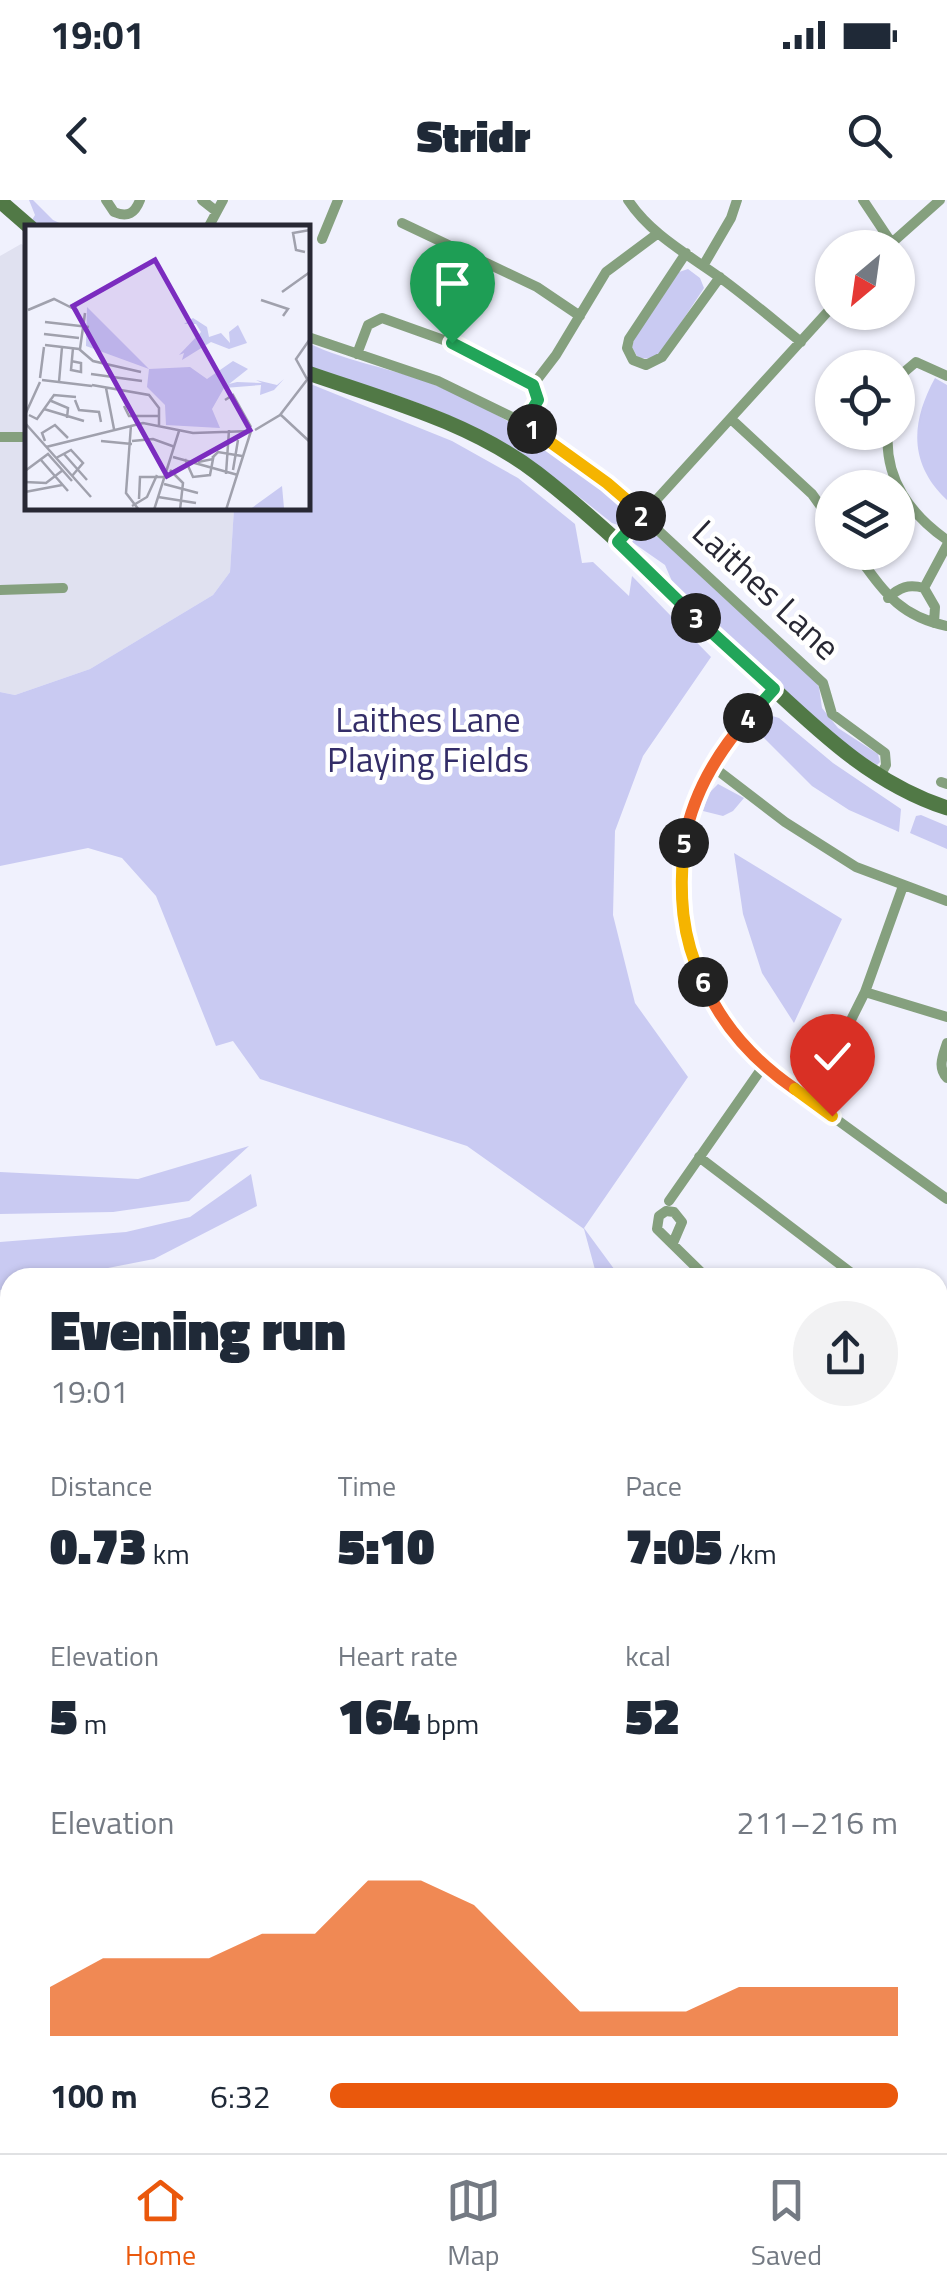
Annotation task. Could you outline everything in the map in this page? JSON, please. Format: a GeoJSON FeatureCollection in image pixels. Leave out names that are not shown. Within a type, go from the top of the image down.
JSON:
{"type":"FeatureCollection","features":[{"type":"Feature","properties":{"kind":"main road"},"geometry":{"type":"LineString","coordinates":[[0,201],[25,224]]}},
{"type":"Feature","properties":{"kind":"main road"},"geometry":{"type":"LineString","coordinates":[[0,218],[25,224]]}},
{"type":"Feature","properties":{"kind":"main road","name":"Laithes Lane"},"geometry":{"type":"LineString","coordinates":[[310,374],[439,419],[506,452],[569,498],[839,750],[879,778],[947,808]]}},
{"type":"Feature","properties":{"kind":"street"},"geometry":{"type":"LineString","coordinates":[[106,200],[114,212],[127,215],[140,200]]}},
{"type":"Feature","properties":{"kind":"street"},"geometry":{"type":"LineString","coordinates":[[202,200],[216,210]]}},
{"type":"Feature","properties":{"kind":"street"},"geometry":{"type":"LineString","coordinates":[[209,225],[223,200]]}},
{"type":"Feature","properties":{"kind":"street"},"geometry":{"type":"LineString","coordinates":[[322,239],[338,200]]}},
{"type":"Feature","properties":{"kind":"street"},"geometry":{"type":"LineString","coordinates":[[628,200],[657,234],[720,277],[801,342]]}},
{"type":"Feature","properties":{"kind":"street"},"geometry":{"type":"LineString","coordinates":[[703,266],[738,200]]}},
{"type":"Feature","properties":{"kind":"street"},"geometry":{"type":"LineString","coordinates":[[863,200],[880,230]]}},
{"type":"Feature","properties":{"kind":"street"},"geometry":{"type":"LineString","coordinates":[[905,230],[940,200]]}},
{"type":"Feature","properties":{"kind":"street"},"geometry":{"type":"LineString","coordinates":[[402,224],[511,274],[580,316]]}},
{"type":"Feature","properties":{"kind":"street"},"geometry":{"type":"LineString","coordinates":[[533,385],[606,272],[657,234]]}},
{"type":"Feature","properties":{"kind":"street"},"geometry":{"type":"LineString","coordinates":[[686,254],[629,339],[627,348],[633,360],[646,364],[662,358],[720,277]]}},
{"type":"Feature","properties":{"kind":"street"},"geometry":{"type":"LineString","coordinates":[[357,354],[368,325],[382,318],[452,343],[533,385],[538,400],[524,423]]}},
{"type":"Feature","properties":{"kind":"street"},"geometry":{"type":"LineString","coordinates":[[618,542],[815,327]]}},
{"type":"Feature","properties":{"kind":"street","name":"Laithes Lane"},"geometry":{"type":"LineString","coordinates":[[310,337],[438,381],[524,423],[607,483],[824,683],[832,714],[885,752],[886,765],[879,778]]}},
{"type":"Feature","properties":{"kind":"street"},"geometry":{"type":"LineString","coordinates":[[915,363],[926,364],[947,376]]}},
{"type":"Feature","properties":{"kind":"street"},"geometry":{"type":"LineString","coordinates":[[731,419],[815,498]]}},
{"type":"Feature","properties":{"kind":"street"},"geometry":{"type":"LineString","coordinates":[[889,450],[890,471],[904,498],[923,524],[947,543],[924,588]]}},
{"type":"Feature","properties":{"kind":"street"},"geometry":{"type":"LineString","coordinates":[[869,570],[888,598],[910,613],[947,626]]}},
{"type":"Feature","properties":{"kind":"street"},"geometry":{"type":"LineString","coordinates":[[0,590],[63,588]]}},
{"type":"Feature","properties":{"kind":"street"},"geometry":{"type":"LineString","coordinates":[[888,598],[900,588],[924,588],[935,607],[934,623]]}},
{"type":"Feature","properties":{"kind":"street"},"geometry":{"type":"LineString","coordinates":[[774,689],[738,728],[712,766],[692,808],[685,838],[680,912],[692,960],[710,999],[736,1038],[764,1065],[947,1199]]}},
{"type":"Feature","properties":{"kind":"street"},"geometry":{"type":"LineString","coordinates":[[712,766],[856,867],[947,901]]}},
{"type":"Feature","properties":{"kind":"street"},"geometry":{"type":"LineString","coordinates":[[842,1074],[827,1068],[865,992],[903,886]]}},
{"type":"Feature","properties":{"kind":"street"},"geometry":{"type":"LineString","coordinates":[[865,992],[947,1017]]}},
{"type":"Feature","properties":{"kind":"street"},"geometry":{"type":"LineString","coordinates":[[947,1043],[941,1063],[947,1078]]}},
{"type":"Feature","properties":{"kind":"street"},"geometry":{"type":"LineString","coordinates":[[669,1201],[764,1065]]}},
{"type":"Feature","properties":{"kind":"street"},"geometry":{"type":"LineString","coordinates":[[699,1157],[845,1268]]}},
{"type":"Feature","properties":{"kind":"street"},"geometry":{"type":"LineString","coordinates":[[673,1244],[698,1268]]}},
{"type":"Feature","properties":{"kind":"shaded area"},"geometry":{"type":"Polygon","coordinates":[[[21,244],[25,246],[25,510],[234,510],[230,572],[213,595],[90,669],[15,695],[0,692],[0,256],[21,244]]]}},
{"type":"Feature","properties":{"kind":"green space"},"geometry":{"type":"Polygon","coordinates":[[[29,200],[64,225],[40,225],[32,220],[35,215],[29,200]]]}},
{"type":"Feature","properties":{"kind":"green space"},"geometry":{"type":"Polygon","coordinates":[[[688,269],[700,278],[704,288],[661,353],[654,359],[638,358],[632,347],[634,339],[679,272],[688,269]]]}},
{"type":"Feature","properties":{"kind":"green space"},"geometry":{"type":"Polygon","coordinates":[[[310,344],[424,381],[491,412],[562,457],[629,509],[629,513],[618,525],[612,523],[503,444],[416,402],[310,367],[310,344]]]}},
{"type":"Feature","properties":{"kind":"green space"},"geometry":{"type":"Polygon","coordinates":[[[935,378],[947,385],[947,500],[925,472],[917,442],[921,410],[935,378]]]}},
{"type":"Feature","properties":{"kind":"green space","name":"Laithes Lane Playing Fields"},"geometry":{"type":"Polygon","coordinates":[[[310,384],[452,441],[518,478],[575,524],[582,563],[593,562],[629,596],[632,576],[711,657],[643,756],[615,831],[613,915],[635,1003],[688,1077],[584,1228],[613,1268],[595,1268],[584,1229],[467,1146],[260,1079],[233,1041],[216,1046],[156,896],[122,858],[88,848],[0,866],[0,692],[15,695],[90,669],[213,595],[230,572],[234,510],[310,510],[310,384]]]}},
{"type":"Feature","properties":{"kind":"green space"},"geometry":{"type":"Polygon","coordinates":[[[643,528],[650,528],[814,680],[822,708],[838,728],[878,754],[877,765],[841,743],[674,586],[665,565],[632,542],[643,528]]]}},
{"type":"Feature","properties":{"kind":"green space"},"geometry":{"type":"Polygon","coordinates":[[[766,714],[779,718],[833,763],[901,809],[899,832],[849,810],[812,786],[752,726],[766,714]]]}},
{"type":"Feature","properties":{"kind":"green space"},"geometry":{"type":"Polygon","coordinates":[[[718,784],[744,798],[723,816],[703,811],[709,793],[718,784]]]}},
{"type":"Feature","properties":{"kind":"green space"},"geometry":{"type":"Polygon","coordinates":[[[916,816],[947,826],[947,849],[910,833],[916,816]]]}},
{"type":"Feature","properties":{"kind":"green space"},"geometry":{"type":"Polygon","coordinates":[[[734,853],[842,919],[794,1023],[762,973],[743,914],[734,853]]]}},
{"type":"Feature","properties":{"kind":"green space"},"geometry":{"type":"Polygon","coordinates":[[[249,1146],[189,1201],[113,1212],[0,1214],[0,1172],[138,1179],[249,1146]]]}},
{"type":"Feature","properties":{"kind":"green space"},"geometry":{"type":"Polygon","coordinates":[[[251,1174],[257,1206],[154,1259],[108,1268],[0,1268],[0,1242],[126,1232],[190,1217],[251,1174]]]}},
{"type":"Feature","properties":{"kind":"route"},"geometry":{"type":"LineString","coordinates":[[452,343],[533,385],[538,400],[524,423],[643,514],[618,542],[774,689],[738,728],[712,766],[692,808],[685,838],[680,912],[692,960],[710,999],[736,1038],[772,1074],[832,1116]]}}]}
